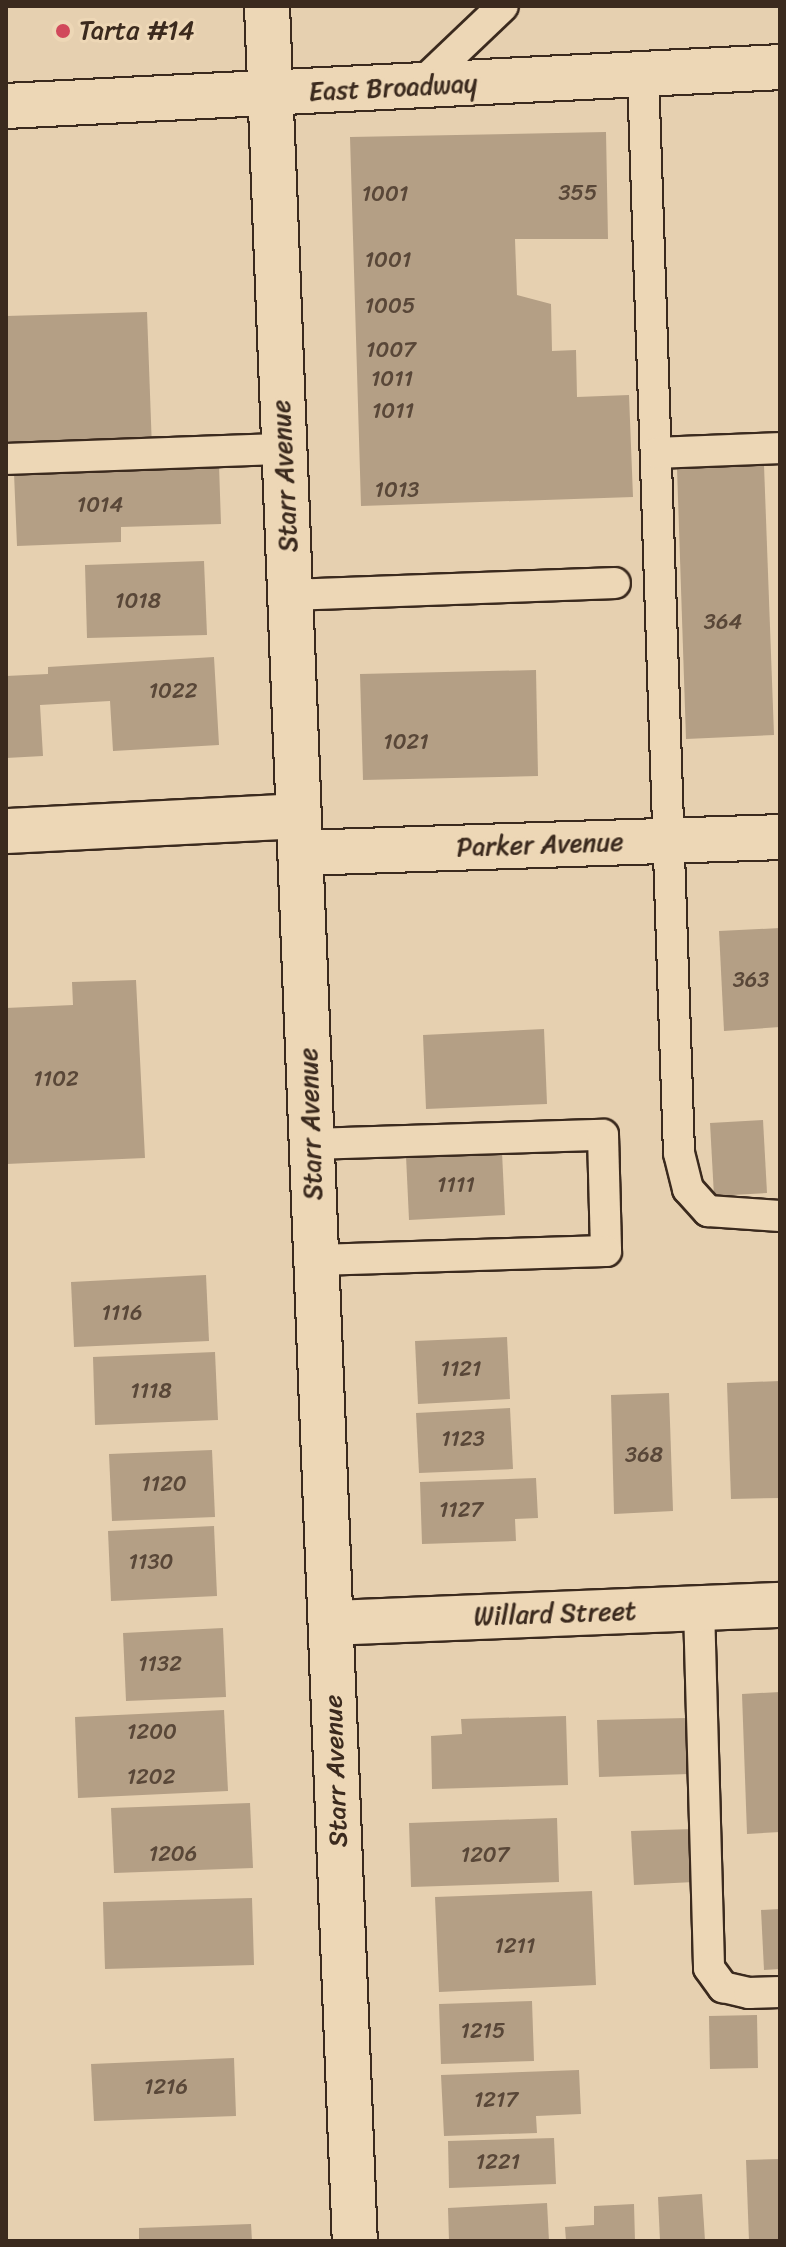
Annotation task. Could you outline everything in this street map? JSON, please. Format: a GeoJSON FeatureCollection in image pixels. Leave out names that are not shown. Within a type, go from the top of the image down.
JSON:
{"type":"FeatureCollection","features":[{"type":"Feature","properties":{"kind":"main road","name":"Starr Avenue"},"geometry":{"type":"LineString","coordinates":[[267,6],[355,2241]]}},
{"type":"Feature","properties":{"kind":"main road","name":"East Broadway"},"geometry":{"type":"LineString","coordinates":[[6,106],[780,67]]}},
{"type":"Feature","properties":{"kind":"main road","name":"Parker Avenue"},"geometry":{"type":"LineString","coordinates":[[6,831],[669,840],[780,837]]}},
{"type":"Feature","properties":{"kind":"main road","name":"Willard Street"},"geometry":{"type":"LineString","coordinates":[[331,1623],[780,1605]]}},
{"type":"Feature","properties":{"kind":"lane"},"geometry":{"type":"LineString","coordinates":[[418,87],[503,6]]}},
{"type":"Feature","properties":{"kind":"lane"},"geometry":{"type":"LineString","coordinates":[[643,74],[679,1153],[688,1189],[708,1211],[780,1216]]}},
{"type":"Feature","properties":{"kind":"lane"},"geometry":{"type":"LineString","coordinates":[[657,453],[780,448]]}},
{"type":"Feature","properties":{"kind":"lane"},"geometry":{"type":"LineString","coordinates":[[6,459],[284,449]]}},
{"type":"Feature","properties":{"kind":"lane"},"geometry":{"type":"LineString","coordinates":[[291,595],[615,583]]}},
{"type":"Feature","properties":{"kind":"lane"},"geometry":{"type":"LineString","coordinates":[[311,1144],[603,1135],[606,1251],[316,1260]]}},
{"type":"Feature","properties":{"kind":"lane"},"geometry":{"type":"LineString","coordinates":[[699,1608],[709,1968],[723,1987],[749,1993],[780,1992]]}},
{"type":"Feature","properties":{"kind":"building"},"geometry":{"type":"Polygon","coordinates":[[[606,132],[608,239],[515,239],[517,295],[551,304],[552,351],[576,350],[577,397],[629,395],[633,497],[361,506],[350,137],[606,132]]]}},
{"type":"Feature","properties":{"kind":"building"},"geometry":{"type":"Polygon","coordinates":[[[147,312],[152,449],[6,453],[6,316],[147,312]]]}},
{"type":"Feature","properties":{"kind":"building"},"geometry":{"type":"Polygon","coordinates":[[[219,465],[221,524],[121,527],[121,542],[17,546],[14,473],[219,465]]]}},
{"type":"Feature","properties":{"kind":"building"},"geometry":{"type":"Polygon","coordinates":[[[764,465],[774,735],[686,739],[677,468],[764,465]]]}},
{"type":"Feature","properties":{"kind":"building"},"geometry":{"type":"Polygon","coordinates":[[[204,561],[207,635],[87,638],[85,565],[204,561]]]}},
{"type":"Feature","properties":{"kind":"building"},"geometry":{"type":"Polygon","coordinates":[[[214,657],[219,745],[113,751],[110,701],[40,705],[43,756],[6,758],[6,676],[48,674],[48,667],[214,657]]]}},
{"type":"Feature","properties":{"kind":"building"},"geometry":{"type":"Polygon","coordinates":[[[536,670],[538,776],[363,780],[360,674],[536,670]]]}},
{"type":"Feature","properties":{"kind":"building"},"geometry":{"type":"Polygon","coordinates":[[[780,928],[780,1027],[724,1031],[719,931],[780,928]]]}},
{"type":"Feature","properties":{"kind":"building"},"geometry":{"type":"Polygon","coordinates":[[[136,980],[145,1158],[6,1164],[6,1008],[73,1005],[72,982],[136,980]]]}},
{"type":"Feature","properties":{"kind":"building"},"geometry":{"type":"Polygon","coordinates":[[[544,1029],[547,1104],[426,1109],[423,1035],[544,1029]]]}},
{"type":"Feature","properties":{"kind":"building"},"geometry":{"type":"Polygon","coordinates":[[[763,1120],[767,1193],[714,1196],[710,1123],[763,1120]]]}},
{"type":"Feature","properties":{"kind":"building"},"geometry":{"type":"Polygon","coordinates":[[[502,1152],[505,1215],[409,1220],[406,1156],[502,1152]]]}},
{"type":"Feature","properties":{"kind":"building"},"geometry":{"type":"Polygon","coordinates":[[[206,1275],[209,1341],[74,1347],[71,1282],[206,1275]]]}},
{"type":"Feature","properties":{"kind":"building"},"geometry":{"type":"Polygon","coordinates":[[[507,1337],[510,1399],[418,1404],[415,1341],[507,1337]]]}},
{"type":"Feature","properties":{"kind":"building"},"geometry":{"type":"Polygon","coordinates":[[[215,1352],[218,1420],[95,1425],[93,1357],[215,1352]]]}},
{"type":"Feature","properties":{"kind":"building"},"geometry":{"type":"Polygon","coordinates":[[[780,1381],[780,1498],[731,1499],[727,1383],[780,1381]]]}},
{"type":"Feature","properties":{"kind":"building"},"geometry":{"type":"Polygon","coordinates":[[[669,1393],[673,1511],[614,1514],[611,1395],[669,1393]]]}},
{"type":"Feature","properties":{"kind":"building"},"geometry":{"type":"Polygon","coordinates":[[[510,1408],[513,1469],[419,1473],[416,1413],[510,1408]]]}},
{"type":"Feature","properties":{"kind":"building"},"geometry":{"type":"Polygon","coordinates":[[[212,1450],[215,1517],[112,1521],[109,1454],[212,1450]]]}},
{"type":"Feature","properties":{"kind":"building"},"geometry":{"type":"Polygon","coordinates":[[[536,1478],[538,1518],[515,1519],[516,1541],[422,1544],[420,1482],[536,1478]]]}},
{"type":"Feature","properties":{"kind":"building"},"geometry":{"type":"Polygon","coordinates":[[[214,1526],[217,1596],[111,1601],[108,1531],[214,1526]]]}},
{"type":"Feature","properties":{"kind":"building"},"geometry":{"type":"Polygon","coordinates":[[[223,1628],[226,1697],[126,1701],[123,1633],[223,1628]]]}},
{"type":"Feature","properties":{"kind":"building"},"geometry":{"type":"Polygon","coordinates":[[[780,1692],[780,1832],[747,1834],[742,1694],[780,1692]]]}},
{"type":"Feature","properties":{"kind":"building"},"geometry":{"type":"Polygon","coordinates":[[[224,1710],[228,1791],[78,1798],[75,1717],[224,1710]]]}},
{"type":"Feature","properties":{"kind":"building"},"geometry":{"type":"Polygon","coordinates":[[[566,1716],[568,1785],[432,1789],[431,1736],[462,1734],[461,1719],[566,1716]]]}},
{"type":"Feature","properties":{"kind":"building"},"geometry":{"type":"Polygon","coordinates":[[[687,1718],[689,1774],[599,1777],[597,1720],[687,1718]]]}},
{"type":"Feature","properties":{"kind":"building"},"geometry":{"type":"Polygon","coordinates":[[[250,1803],[253,1868],[114,1873],[111,1808],[250,1803]]]}},
{"type":"Feature","properties":{"kind":"building"},"geometry":{"type":"Polygon","coordinates":[[[557,1818],[559,1882],[411,1887],[409,1823],[557,1818]]]}},
{"type":"Feature","properties":{"kind":"building"},"geometry":{"type":"Polygon","coordinates":[[[693,1829],[694,1882],[634,1885],[631,1831],[693,1829]]]}},
{"type":"Feature","properties":{"kind":"building"},"geometry":{"type":"Polygon","coordinates":[[[592,1891],[596,1985],[439,1992],[435,1897],[592,1891]]]}},
{"type":"Feature","properties":{"kind":"building"},"geometry":{"type":"Polygon","coordinates":[[[252,1898],[254,1965],[105,1969],[103,1902],[252,1898]]]}},
{"type":"Feature","properties":{"kind":"building"},"geometry":{"type":"Polygon","coordinates":[[[780,1909],[780,1969],[764,1970],[761,1910],[780,1909]]]}},
{"type":"Feature","properties":{"kind":"building"},"geometry":{"type":"Polygon","coordinates":[[[532,2001],[534,2061],[441,2064],[439,2004],[532,2001]]]}},
{"type":"Feature","properties":{"kind":"building"},"geometry":{"type":"Polygon","coordinates":[[[757,2015],[758,2068],[710,2069],[709,2016],[757,2015]]]}},
{"type":"Feature","properties":{"kind":"building"},"geometry":{"type":"Polygon","coordinates":[[[234,2058],[236,2116],[94,2121],[91,2064],[234,2058]]]}},
{"type":"Feature","properties":{"kind":"building"},"geometry":{"type":"Polygon","coordinates":[[[579,2070],[581,2114],[536,2116],[537,2133],[444,2136],[441,2075],[579,2070]]]}},
{"type":"Feature","properties":{"kind":"building"},"geometry":{"type":"Polygon","coordinates":[[[554,2138],[556,2184],[449,2188],[448,2141],[554,2138]]]}},
{"type":"Feature","properties":{"kind":"building"},"geometry":{"type":"Polygon","coordinates":[[[780,2159],[780,2241],[749,2241],[746,2160],[780,2159]]]}},
{"type":"Feature","properties":{"kind":"building"},"geometry":{"type":"Polygon","coordinates":[[[702,2194],[705,2241],[660,2241],[658,2197],[702,2194]]]}},
{"type":"Feature","properties":{"kind":"building"},"geometry":{"type":"Polygon","coordinates":[[[547,2203],[549,2241],[449,2241],[448,2208],[547,2203]]]}},
{"type":"Feature","properties":{"kind":"building"},"geometry":{"type":"Polygon","coordinates":[[[634,2204],[635,2241],[566,2241],[565,2227],[594,2225],[594,2206],[634,2204]]]}},
{"type":"Feature","properties":{"kind":"building"},"geometry":{"type":"Polygon","coordinates":[[[251,2224],[252,2241],[139,2241],[139,2228],[251,2224]]]}},
{"type":"Feature","properties":{"kind":"place","name":"Tarta #14"},"geometry":{"type":"Point","coordinates":[63,31]}}]}
